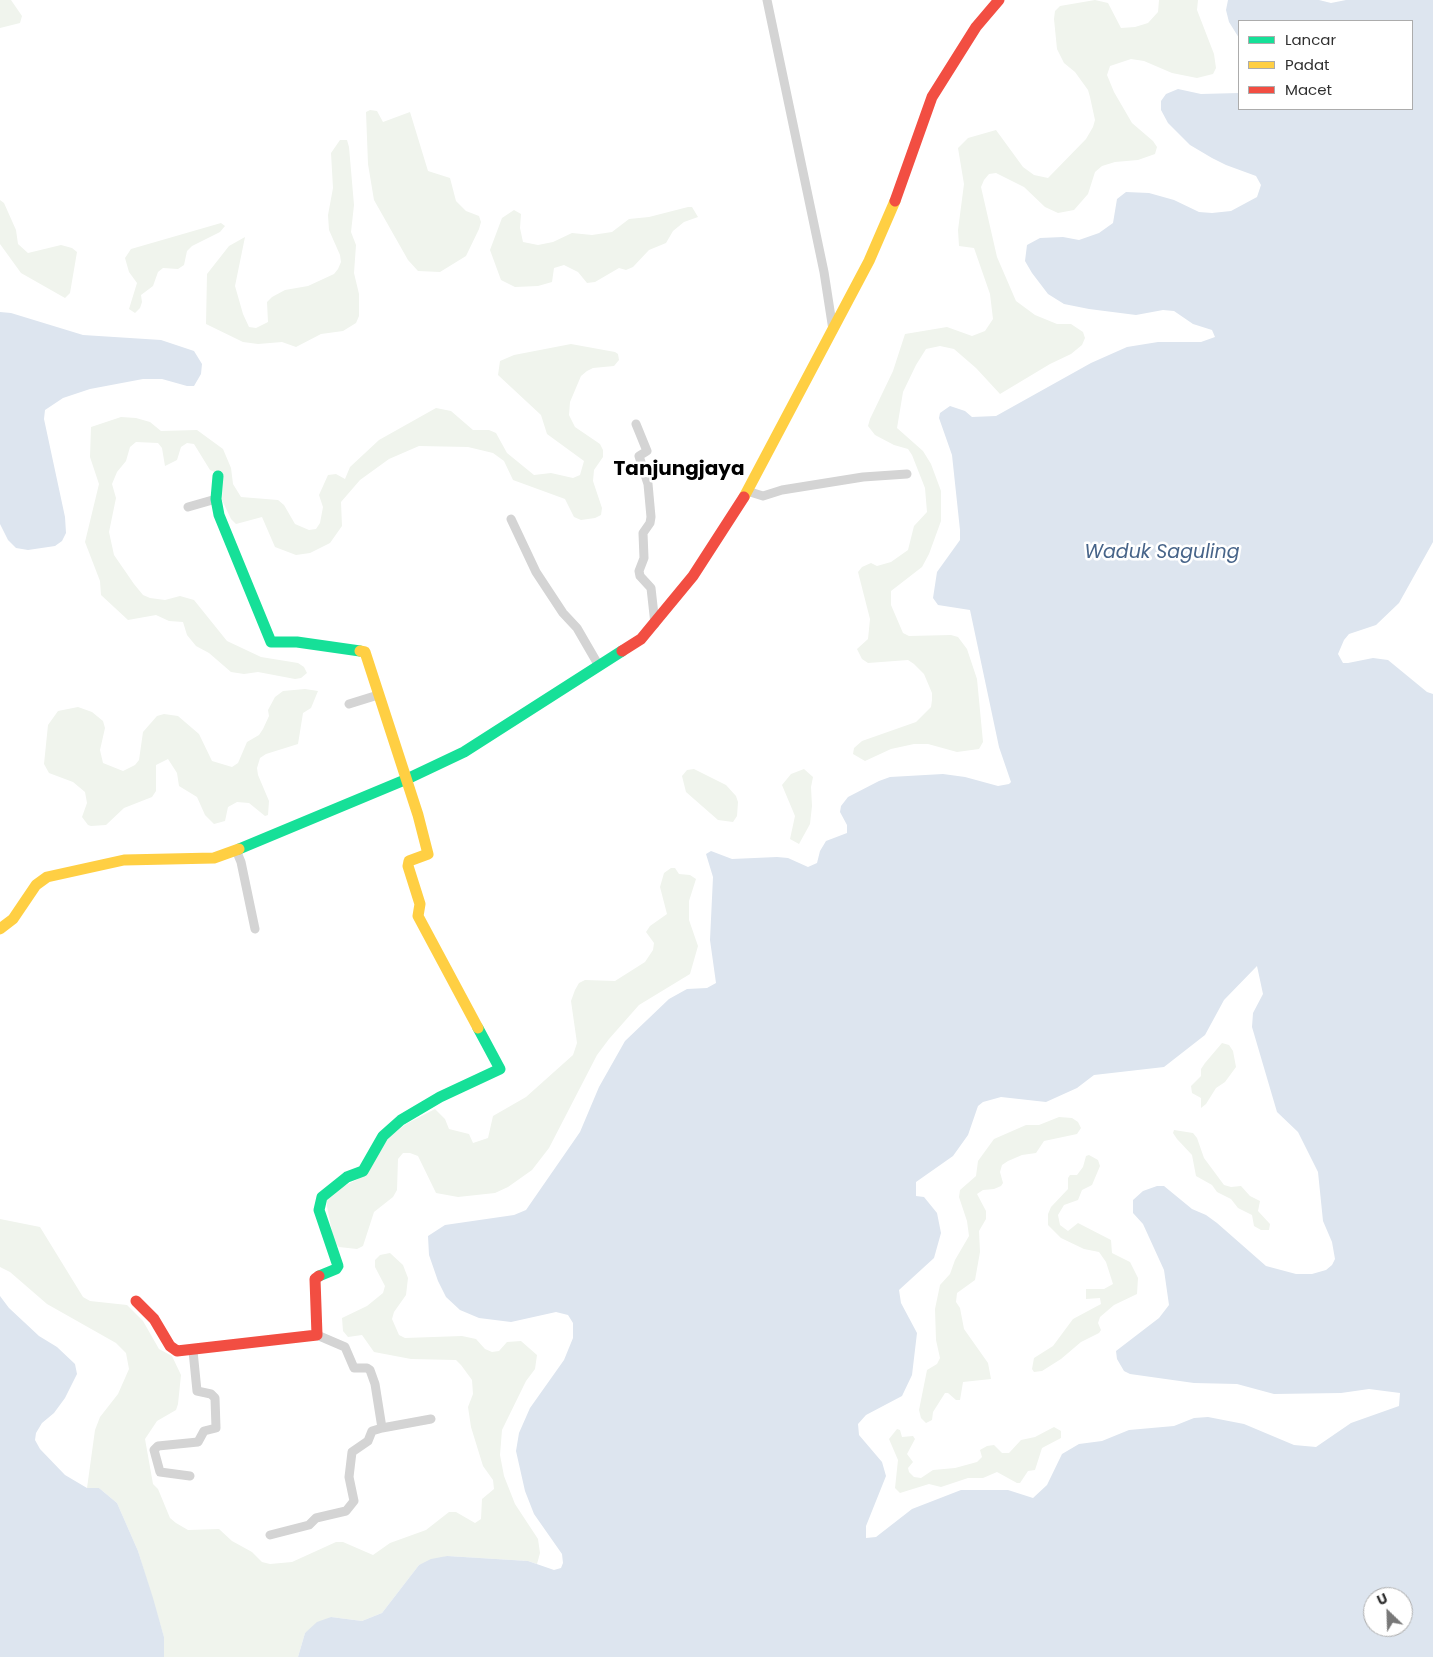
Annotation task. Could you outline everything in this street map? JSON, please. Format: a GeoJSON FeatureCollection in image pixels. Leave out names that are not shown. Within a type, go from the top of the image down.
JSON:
{"type":"FeatureCollection","features":[{"type":"Feature","properties":{"kind":"street"},"geometry":{"type":"LineString","coordinates":[[767,0],[824,272],[833,330]]}},
{"type":"Feature","properties":{"kind":"street"},"geometry":{"type":"LineString","coordinates":[[0,929],[13,919],[36,885],[47,877],[124,860],[214,858],[407,779],[464,752],[641,639],[693,576],[748,491],[833,330],[890,213],[932,98],[944,75],[976,27],[999,0]]}},
{"type":"Feature","properties":{"kind":"street"},"geometry":{"type":"LineString","coordinates":[[636,424],[647,451],[639,456],[648,484],[651,516],[650,523],[643,533],[644,558],[639,571],[640,576],[651,588],[655,624]]}},
{"type":"Feature","properties":{"kind":"street"},"geometry":{"type":"LineString","coordinates":[[748,491],[763,496],[796,488],[864,477],[907,474]]}},
{"type":"Feature","properties":{"kind":"street"},"geometry":{"type":"LineString","coordinates":[[218,476],[216,499],[219,515],[271,642],[298,642],[365,652],[407,779],[428,854],[424,858],[409,861],[408,866],[420,904],[418,916],[424,932],[500,1069],[440,1097],[401,1120],[382,1136],[363,1172],[347,1177],[322,1197],[319,1210],[338,1266],[336,1269],[322,1273],[316,1279],[317,1335]]}},
{"type":"Feature","properties":{"kind":"street"},"geometry":{"type":"LineString","coordinates":[[188,507],[216,499]]}},
{"type":"Feature","properties":{"kind":"street"},"geometry":{"type":"LineString","coordinates":[[511,519],[536,572],[563,614],[577,628],[599,666]]}},
{"type":"Feature","properties":{"kind":"street"},"geometry":{"type":"LineString","coordinates":[[349,704],[378,695]]}},
{"type":"Feature","properties":{"kind":"street"},"geometry":{"type":"LineString","coordinates":[[236,850],[241,862],[255,929]]}},
{"type":"Feature","properties":{"kind":"street"},"geometry":{"type":"LineString","coordinates":[[136,1301],[154,1319],[173,1349],[177,1351],[193,1351],[243,1342],[317,1335],[345,1347],[354,1368],[367,1368],[370,1370],[382,1428]]}},
{"type":"Feature","properties":{"kind":"street"},"geometry":{"type":"LineString","coordinates":[[190,1476],[160,1472],[154,1450],[158,1446],[195,1443],[204,1431],[216,1428],[215,1398],[212,1394],[197,1391],[193,1351]]}},
{"type":"Feature","properties":{"kind":"street"},"geometry":{"type":"LineString","coordinates":[[270,1535],[308,1525],[316,1518],[346,1511],[354,1501],[349,1477],[352,1452],[368,1441],[372,1431],[431,1418]]}},
{"type":"Feature","properties":{"kind":"shaded area"},"geometry":{"type":"Polygon","coordinates":[[[0,0],[11,0],[22,16],[20,23],[0,28],[0,0]]]}},
{"type":"Feature","properties":{"kind":"shaded area"},"geometry":{"type":"Polygon","coordinates":[[[1095,0],[1108,3],[1121,28],[1135,27],[1148,23],[1158,12],[1159,0],[1198,0],[1197,10],[1214,54],[1216,68],[1213,74],[1197,78],[1172,73],[1144,61],[1131,59],[1110,66],[1107,75],[1114,92],[1132,123],[1153,141],[1157,147],[1155,154],[1138,160],[1115,162],[1102,166],[1095,172],[1088,194],[1074,210],[1058,213],[1045,207],[1024,187],[996,173],[989,174],[984,180],[981,187],[997,257],[1016,301],[1035,315],[1057,324],[1071,324],[1083,332],[1085,338],[1082,345],[1071,354],[1050,364],[1000,394],[976,368],[954,349],[940,346],[926,349],[916,365],[903,392],[897,428],[923,451],[931,464],[941,491],[941,521],[929,554],[922,567],[891,591],[891,605],[903,633],[909,636],[951,635],[958,637],[967,649],[977,679],[983,742],[979,749],[957,752],[928,744],[914,744],[891,749],[865,761],[853,754],[854,748],[862,741],[916,722],[931,707],[932,700],[932,693],[924,674],[914,664],[908,660],[868,663],[862,659],[857,649],[868,639],[870,619],[858,572],[862,567],[871,563],[877,566],[891,562],[908,550],[914,526],[927,512],[925,488],[912,455],[908,449],[894,445],[875,435],[868,426],[870,419],[893,371],[905,334],[947,327],[972,336],[985,331],[993,319],[990,294],[974,248],[959,246],[958,230],[964,184],[958,148],[968,138],[996,130],[1023,167],[1034,175],[1048,178],[1086,139],[1095,120],[1090,97],[1088,90],[1075,72],[1064,63],[1057,49],[1054,19],[1055,11],[1060,6],[1095,0]]]}},
{"type":"Feature","properties":{"kind":"shaded area"},"geometry":{"type":"Polygon","coordinates":[[[370,110],[377,111],[383,122],[410,112],[428,171],[450,178],[456,201],[466,211],[479,216],[481,222],[479,229],[466,256],[440,272],[418,271],[408,260],[374,200],[368,164],[366,112],[370,110]]]}},
{"type":"Feature","properties":{"kind":"shaded area"},"geometry":{"type":"Polygon","coordinates":[[[340,140],[347,140],[349,147],[354,205],[351,232],[356,245],[354,273],[359,294],[359,316],[356,323],[343,331],[321,334],[296,347],[282,342],[258,344],[243,342],[206,324],[207,274],[229,246],[245,237],[235,286],[249,327],[256,328],[268,322],[267,302],[272,297],[285,290],[308,286],[334,274],[338,269],[341,262],[340,255],[329,230],[328,215],[333,188],[331,153],[340,140]]]}},
{"type":"Feature","properties":{"kind":"shaded area"},"geometry":{"type":"Polygon","coordinates":[[[0,200],[4,203],[16,230],[18,244],[28,253],[61,245],[72,248],[77,252],[70,293],[65,298],[21,273],[0,244],[0,200]]]}},
{"type":"Feature","properties":{"kind":"shaded area"},"geometry":{"type":"Polygon","coordinates":[[[692,207],[698,217],[684,222],[673,231],[666,243],[649,250],[633,267],[626,270],[619,268],[595,282],[587,283],[578,272],[564,265],[554,268],[552,282],[538,286],[515,287],[501,280],[490,250],[502,218],[514,210],[521,214],[520,228],[523,242],[538,245],[553,242],[572,233],[592,235],[612,232],[629,219],[649,217],[692,207]]]}},
{"type":"Feature","properties":{"kind":"shaded area"},"geometry":{"type":"Polygon","coordinates":[[[221,223],[225,226],[220,232],[192,246],[187,251],[184,265],[178,269],[163,268],[158,272],[153,286],[141,295],[142,302],[140,308],[135,313],[129,309],[137,283],[129,272],[125,258],[131,249],[221,223]]]}},
{"type":"Feature","properties":{"kind":"shaded area"},"geometry":{"type":"Polygon","coordinates":[[[571,344],[615,352],[618,354],[619,360],[614,366],[593,368],[581,376],[570,402],[569,415],[575,427],[600,444],[603,450],[603,457],[594,470],[593,481],[602,508],[601,515],[595,518],[581,520],[574,517],[565,499],[513,480],[504,461],[493,453],[468,447],[419,446],[389,459],[360,480],[341,502],[342,526],[330,543],[310,553],[296,555],[275,547],[262,517],[236,524],[231,519],[222,500],[223,476],[210,470],[194,444],[187,443],[181,447],[177,460],[165,466],[162,448],[158,443],[136,442],[130,447],[126,461],[117,472],[112,484],[116,498],[109,532],[114,555],[134,584],[143,595],[150,598],[165,600],[180,596],[194,600],[227,641],[261,657],[298,663],[304,667],[307,673],[301,678],[295,679],[258,672],[244,674],[231,672],[209,653],[196,646],[187,635],[183,622],[169,621],[156,615],[128,620],[101,595],[100,581],[85,542],[99,484],[90,457],[91,427],[121,417],[136,418],[150,422],[161,431],[197,430],[223,449],[231,468],[233,484],[241,497],[278,500],[284,505],[295,524],[309,530],[316,529],[320,523],[323,507],[319,495],[328,475],[336,474],[345,479],[350,467],[379,440],[436,408],[451,411],[473,430],[489,430],[496,433],[507,453],[534,475],[551,473],[573,478],[580,475],[584,461],[547,434],[541,415],[498,375],[500,361],[514,355],[571,344]]]}},
{"type":"Feature","properties":{"kind":"shaded area"},"geometry":{"type":"Polygon","coordinates":[[[305,689],[318,691],[311,708],[303,713],[298,744],[266,754],[260,758],[257,768],[258,775],[269,801],[268,815],[265,816],[249,803],[237,802],[228,807],[225,821],[214,824],[205,815],[197,797],[179,786],[177,773],[168,759],[156,765],[156,791],[152,797],[124,808],[106,825],[91,826],[82,817],[87,803],[85,792],[73,782],[49,773],[44,764],[48,725],[58,711],[78,707],[92,712],[103,721],[105,728],[100,750],[103,763],[123,771],[135,765],[139,760],[143,732],[157,716],[164,714],[178,716],[199,734],[212,761],[232,767],[238,763],[247,742],[259,735],[263,729],[269,716],[268,710],[275,697],[283,691],[305,689]]]}},
{"type":"Feature","properties":{"kind":"shaded area"},"geometry":{"type":"Polygon","coordinates":[[[694,769],[726,785],[736,796],[738,802],[737,816],[733,822],[718,820],[686,792],[682,776],[687,770],[694,769]]]}},
{"type":"Feature","properties":{"kind":"shaded area"},"geometry":{"type":"Polygon","coordinates":[[[804,769],[813,777],[811,787],[812,806],[810,824],[799,844],[790,839],[795,816],[782,785],[791,774],[804,769]]]}},
{"type":"Feature","properties":{"kind":"shaded area"},"geometry":{"type":"Polygon","coordinates":[[[671,868],[675,868],[679,874],[690,875],[696,879],[689,901],[689,920],[698,946],[690,974],[639,1005],[609,1039],[597,1055],[549,1148],[532,1170],[508,1187],[495,1193],[458,1197],[436,1193],[418,1156],[403,1153],[398,1159],[397,1190],[393,1197],[374,1212],[363,1246],[357,1249],[339,1247],[334,1242],[327,1199],[334,1191],[358,1179],[385,1140],[406,1124],[435,1109],[445,1119],[449,1129],[469,1134],[473,1143],[488,1138],[493,1116],[526,1097],[573,1055],[577,1043],[571,1001],[575,990],[579,983],[585,980],[615,981],[645,962],[653,950],[654,943],[646,932],[650,926],[667,914],[660,887],[664,873],[671,868]]]}},
{"type":"Feature","properties":{"kind":"shaded area"},"geometry":{"type":"Polygon","coordinates":[[[1222,1043],[1229,1045],[1233,1051],[1236,1067],[1225,1082],[1216,1088],[1206,1104],[1201,1108],[1201,1098],[1192,1093],[1191,1086],[1201,1076],[1201,1069],[1222,1043]]]}},
{"type":"Feature","properties":{"kind":"shaded area"},"geometry":{"type":"Polygon","coordinates":[[[1059,1117],[1072,1118],[1078,1122],[1081,1128],[1077,1134],[1044,1141],[1036,1153],[1022,1155],[1008,1161],[1002,1165],[1000,1172],[1003,1183],[1001,1186],[983,1190],[977,1194],[986,1211],[986,1219],[979,1231],[980,1252],[975,1280],[957,1293],[956,1302],[960,1308],[964,1329],[988,1363],[991,1379],[963,1382],[960,1400],[956,1400],[948,1393],[945,1393],[933,1412],[932,1420],[926,1423],[921,1418],[919,1410],[927,1370],[937,1364],[940,1358],[936,1340],[935,1309],[940,1285],[950,1274],[955,1260],[969,1236],[967,1221],[959,1197],[960,1190],[976,1176],[978,1161],[994,1139],[1026,1125],[1039,1125],[1059,1117]]]}},
{"type":"Feature","properties":{"kind":"shaded area"},"geometry":{"type":"Polygon","coordinates":[[[1174,1130],[1193,1133],[1197,1138],[1204,1158],[1224,1185],[1231,1187],[1241,1186],[1250,1196],[1260,1201],[1258,1211],[1270,1224],[1269,1230],[1261,1230],[1254,1226],[1252,1215],[1238,1208],[1231,1199],[1217,1192],[1212,1185],[1196,1176],[1192,1155],[1177,1139],[1173,1133],[1174,1130]]]}},
{"type":"Feature","properties":{"kind":"shaded area"},"geometry":{"type":"Polygon","coordinates":[[[1089,1155],[1098,1160],[1100,1166],[1092,1185],[1082,1190],[1078,1200],[1064,1205],[1058,1215],[1060,1225],[1068,1231],[1078,1223],[1111,1240],[1112,1253],[1130,1262],[1138,1278],[1137,1294],[1114,1305],[1100,1317],[1098,1323],[1101,1330],[1099,1333],[1081,1342],[1061,1359],[1042,1371],[1034,1372],[1032,1369],[1034,1358],[1053,1346],[1073,1319],[1101,1304],[1100,1298],[1086,1299],[1086,1289],[1104,1289],[1113,1284],[1106,1262],[1099,1252],[1084,1249],[1061,1238],[1048,1225],[1048,1214],[1051,1207],[1068,1189],[1068,1178],[1070,1175],[1077,1175],[1083,1167],[1086,1156],[1089,1155]]]}},
{"type":"Feature","properties":{"kind":"shaded area"},"geometry":{"type":"Polygon","coordinates":[[[0,1219],[40,1227],[83,1297],[90,1301],[127,1305],[143,1321],[159,1349],[172,1356],[181,1375],[178,1404],[176,1410],[157,1421],[145,1439],[153,1484],[158,1489],[170,1518],[176,1523],[188,1530],[219,1529],[232,1541],[252,1552],[262,1562],[270,1564],[292,1562],[336,1542],[343,1542],[373,1555],[390,1543],[426,1530],[449,1512],[456,1512],[475,1523],[481,1519],[482,1499],[494,1489],[493,1480],[483,1466],[471,1427],[468,1407],[473,1394],[472,1380],[461,1365],[456,1360],[411,1359],[374,1352],[362,1335],[348,1337],[343,1331],[342,1318],[367,1306],[383,1293],[385,1286],[375,1267],[375,1260],[380,1255],[390,1253],[403,1265],[408,1278],[406,1295],[394,1312],[392,1319],[399,1335],[405,1338],[462,1336],[476,1339],[485,1349],[492,1352],[499,1351],[507,1342],[521,1341],[537,1355],[535,1369],[526,1381],[502,1430],[500,1455],[504,1476],[515,1504],[538,1539],[540,1553],[537,1564],[528,1561],[447,1556],[419,1565],[382,1613],[362,1621],[331,1617],[305,1633],[298,1657],[164,1657],[164,1637],[138,1551],[117,1503],[99,1488],[87,1488],[95,1430],[100,1417],[118,1394],[129,1369],[126,1353],[116,1343],[47,1304],[10,1272],[0,1267],[0,1219]]]}},
{"type":"Feature","properties":{"kind":"shaded area"},"geometry":{"type":"Polygon","coordinates":[[[1054,1427],[1061,1431],[1061,1438],[1042,1448],[1035,1470],[1028,1471],[1020,1483],[997,1472],[983,1478],[968,1478],[941,1487],[929,1484],[900,1493],[895,1488],[898,1460],[889,1439],[897,1429],[900,1430],[902,1437],[913,1436],[915,1439],[907,1454],[913,1462],[908,1468],[914,1477],[921,1478],[933,1470],[955,1468],[977,1462],[982,1457],[980,1450],[987,1446],[994,1445],[1002,1453],[1009,1453],[1021,1440],[1035,1437],[1054,1427]]]}},
{"type":"Feature","properties":{"kind":"water","name":"Waduk Saguling"},"geometry":{"type":"Polygon","coordinates":[[[1228,0],[1319,0],[1331,3],[1346,0],[1433,0],[1433,542],[1399,603],[1376,625],[1349,634],[1338,654],[1343,663],[1373,658],[1388,660],[1427,692],[1433,694],[1433,1657],[298,1657],[305,1633],[317,1622],[331,1617],[362,1621],[382,1613],[419,1565],[431,1559],[447,1556],[528,1561],[554,1570],[561,1568],[563,1563],[562,1554],[534,1514],[525,1491],[516,1451],[519,1433],[530,1408],[564,1360],[573,1338],[573,1323],[568,1315],[556,1312],[511,1322],[479,1318],[460,1310],[446,1297],[438,1281],[429,1255],[428,1236],[445,1225],[514,1215],[526,1210],[580,1132],[599,1087],[625,1041],[669,999],[687,989],[707,988],[716,983],[710,940],[713,877],[706,854],[711,851],[732,859],[788,858],[808,867],[817,863],[820,851],[826,841],[847,833],[847,825],[840,812],[841,806],[848,797],[879,781],[890,777],[943,774],[965,777],[998,786],[1011,782],[999,747],[970,610],[938,605],[933,598],[937,572],[960,540],[952,455],[939,418],[940,413],[950,406],[965,411],[972,417],[996,416],[1091,363],[1127,347],[1158,342],[1201,342],[1215,337],[1212,330],[1193,324],[1174,311],[1163,310],[1136,315],[1064,304],[1048,294],[1032,273],[1025,261],[1027,245],[1040,238],[1063,237],[1079,240],[1099,233],[1113,223],[1117,199],[1126,192],[1149,193],[1174,200],[1199,212],[1212,213],[1231,211],[1257,197],[1261,185],[1256,176],[1226,165],[1190,145],[1168,123],[1161,110],[1161,101],[1166,94],[1178,89],[1201,94],[1238,93],[1238,110],[1413,110],[1413,20],[1238,20],[1238,36],[1229,22],[1226,10],[1228,0]],[[1257,966],[1224,1000],[1205,1035],[1164,1067],[1094,1075],[1077,1088],[1046,1102],[1001,1097],[983,1102],[978,1106],[968,1135],[953,1156],[916,1182],[916,1196],[924,1197],[937,1213],[941,1233],[934,1258],[899,1290],[901,1303],[917,1333],[912,1375],[902,1396],[866,1415],[858,1424],[859,1435],[882,1462],[886,1476],[866,1526],[866,1538],[876,1537],[912,1509],[961,1490],[1008,1490],[1033,1498],[1047,1485],[1062,1454],[1079,1444],[1102,1441],[1129,1430],[1174,1426],[1194,1418],[1208,1417],[1244,1424],[1294,1445],[1316,1447],[1351,1423],[1399,1406],[1400,1393],[1369,1389],[1341,1393],[1274,1394],[1237,1384],[1194,1383],[1130,1374],[1124,1371],[1117,1359],[1116,1351],[1159,1318],[1169,1305],[1164,1270],[1143,1224],[1133,1213],[1133,1200],[1143,1191],[1157,1186],[1164,1186],[1192,1209],[1206,1215],[1217,1223],[1266,1266],[1296,1274],[1312,1274],[1326,1270],[1335,1259],[1332,1242],[1323,1221],[1318,1172],[1298,1132],[1277,1112],[1252,1027],[1253,1013],[1263,994],[1257,966]]]}},
{"type":"Feature","properties":{"kind":"water"},"geometry":{"type":"Polygon","coordinates":[[[0,312],[11,313],[83,335],[161,340],[194,351],[202,364],[201,374],[194,386],[162,379],[143,379],[90,389],[63,398],[45,410],[44,419],[65,517],[66,533],[62,541],[55,546],[28,550],[16,548],[8,540],[0,524],[0,312]]]}},
{"type":"Feature","properties":{"kind":"water"},"geometry":{"type":"Polygon","coordinates":[[[0,1296],[9,1308],[39,1336],[57,1347],[75,1364],[77,1374],[65,1398],[54,1413],[42,1423],[36,1433],[35,1440],[40,1449],[65,1475],[87,1488],[99,1488],[117,1503],[138,1551],[153,1598],[164,1637],[164,1657],[0,1657],[0,1296]]]}},
{"type":"Feature","properties":{"kind":"traffic: fast"},"geometry":{"type":"LineString","coordinates":[[218,476],[216,499],[219,515],[271,642],[297,642],[360,651]]}},
{"type":"Feature","properties":{"kind":"traffic: fast"},"geometry":{"type":"LineString","coordinates":[[239,849],[407,779],[464,752],[622,651]]}},
{"type":"Feature","properties":{"kind":"traffic: fast"},"geometry":{"type":"LineString","coordinates":[[319,1276],[336,1269],[338,1266],[319,1210],[322,1197],[347,1177],[363,1171],[383,1136],[401,1120],[440,1097],[500,1069],[478,1028]]}},
{"type":"Feature","properties":{"kind":"traffic: slow"},"geometry":{"type":"LineString","coordinates":[[744,497],[869,261],[895,201]]}},
{"type":"Feature","properties":{"kind":"traffic: slow"},"geometry":{"type":"LineString","coordinates":[[360,651],[365,652],[418,815],[428,854],[409,861],[408,866],[420,904],[418,916],[478,1028]]}},
{"type":"Feature","properties":{"kind":"traffic: slow"},"geometry":{"type":"LineString","coordinates":[[0,929],[13,919],[36,885],[47,877],[124,860],[214,858],[239,849]]}},
{"type":"Feature","properties":{"kind":"traffic: jam"},"geometry":{"type":"LineString","coordinates":[[895,201],[932,97],[976,27],[999,0]]}},
{"type":"Feature","properties":{"kind":"traffic: jam"},"geometry":{"type":"LineString","coordinates":[[622,651],[641,639],[693,576],[744,497]]}},
{"type":"Feature","properties":{"kind":"traffic: jam"},"geometry":{"type":"LineString","coordinates":[[136,1301],[154,1319],[170,1346],[177,1351],[317,1335],[315,1279],[319,1276]]}},
{"type":"Feature","properties":{"kind":"district","name":"Tanjungjaya"},"geometry":{"type":"Point","coordinates":[679,470]}}]}
